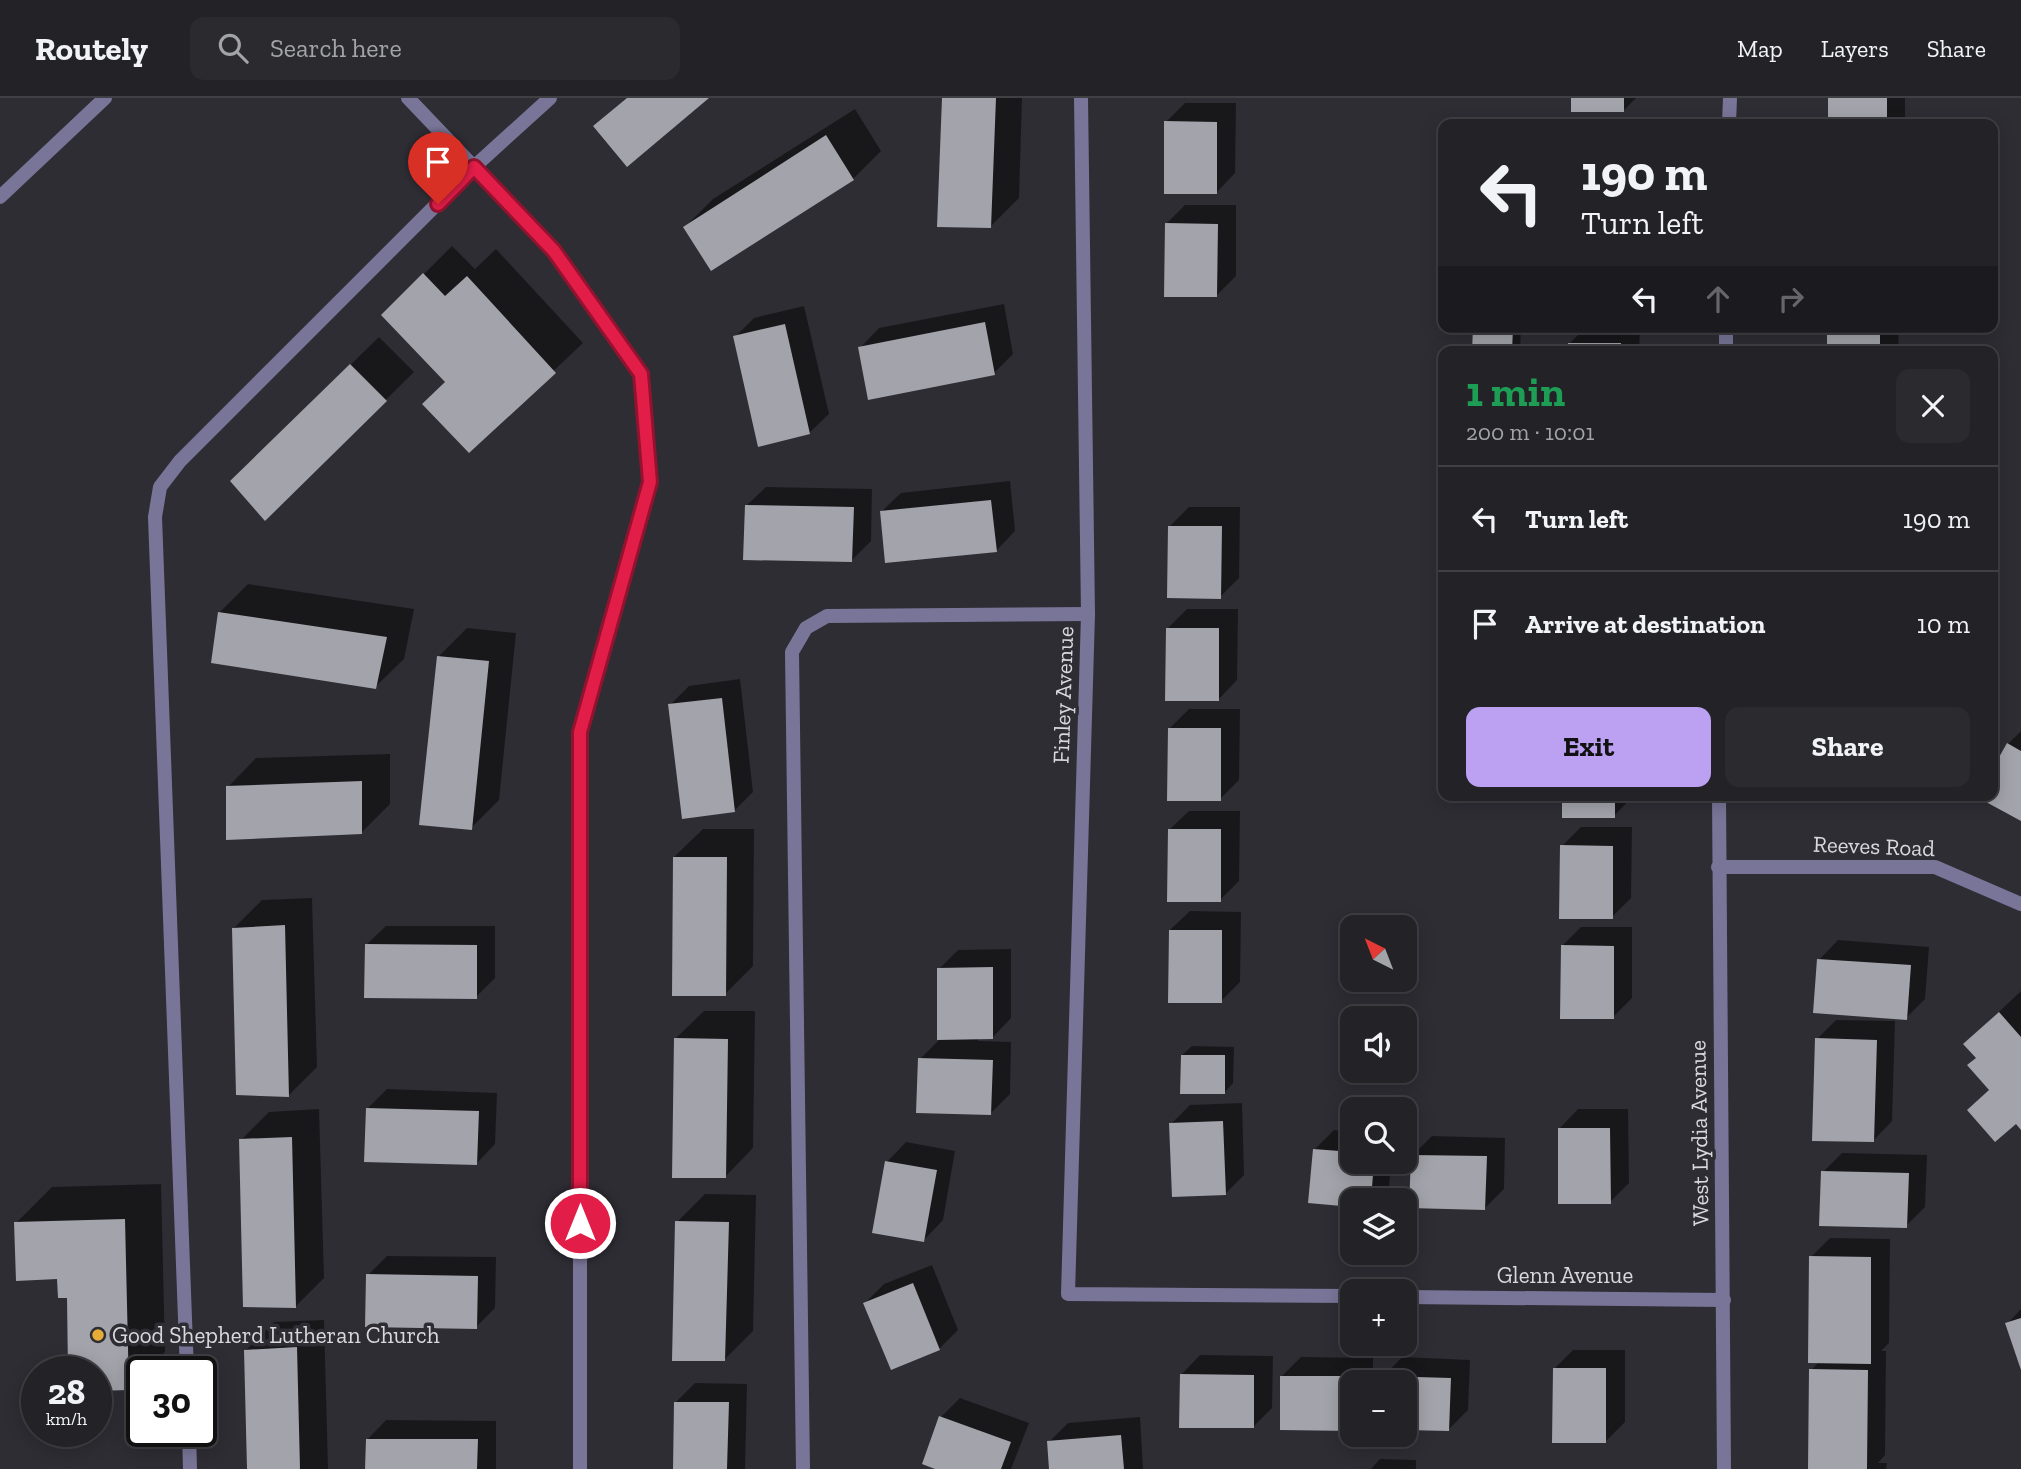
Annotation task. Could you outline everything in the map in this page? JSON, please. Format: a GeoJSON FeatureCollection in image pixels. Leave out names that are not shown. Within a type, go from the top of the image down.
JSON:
{"type":"FeatureCollection","features":[{"type":"Feature","properties":{"kind":"street"},"geometry":{"type":"LineString","coordinates":[[0,197],[105,98]]}},
{"type":"Feature","properties":{"kind":"street"},"geometry":{"type":"LineString","coordinates":[[408,98],[554,251],[641,374],[650,482],[580,732],[580,1469]]}},
{"type":"Feature","properties":{"kind":"street"},"geometry":{"type":"LineString","coordinates":[[186,1356],[155,517],[160,488],[180,461],[474,167],[550,98]]}},
{"type":"Feature","properties":{"kind":"street","name":"Finley Avenue"},"geometry":{"type":"LineString","coordinates":[[1081,98],[1088,614],[1068,1294],[1340,1296]]}},
{"type":"Feature","properties":{"kind":"street"},"geometry":{"type":"LineString","coordinates":[[1729,119],[1730,98]]}},
{"type":"Feature","properties":{"kind":"street"},"geometry":{"type":"LineString","coordinates":[[803,1469],[792,652],[806,628],[827,616],[1088,614]]}},
{"type":"Feature","properties":{"kind":"street","name":"West Lydia Avenue"},"geometry":{"type":"LineString","coordinates":[[1719,801],[1724,1469]]}},
{"type":"Feature","properties":{"kind":"street","name":"Reeves Road"},"geometry":{"type":"LineString","coordinates":[[1718,866],[1935,867],[2021,904]]}},
{"type":"Feature","properties":{"kind":"street","name":"Glenn Avenue"},"geometry":{"type":"LineString","coordinates":[[1417,1297],[1724,1300]]}},
{"type":"Feature","properties":{"kind":"street"},"geometry":{"type":"LineString","coordinates":[[189,1447],[190,1469]]}},
{"type":"Feature","properties":{"kind":"building"},"geometry":{"type":"Polygon","coordinates":[[[627,98],[709,98],[627,167],[593,126],[627,98]]]}},
{"type":"Feature","properties":{"kind":"building"},"geometry":{"type":"Polygon","coordinates":[[[942,98],[996,98],[991,228],[937,227],[942,98]]]}},
{"type":"Feature","properties":{"kind":"building"},"geometry":{"type":"Polygon","coordinates":[[[1571,98],[1624,98],[1624,112],[1571,112],[1571,98]]]}},
{"type":"Feature","properties":{"kind":"building"},"geometry":{"type":"Polygon","coordinates":[[[1828,98],[1887,98],[1887,119],[1828,119],[1828,98]]]}},
{"type":"Feature","properties":{"kind":"building"},"geometry":{"type":"Polygon","coordinates":[[[1164,121],[1217,122],[1217,194],[1164,194],[1164,121]]]}},
{"type":"Feature","properties":{"kind":"building"},"geometry":{"type":"Polygon","coordinates":[[[826,135],[854,180],[711,271],[683,227],[826,135]]]}},
{"type":"Feature","properties":{"kind":"building"},"geometry":{"type":"Polygon","coordinates":[[[1165,223],[1218,224],[1217,297],[1164,297],[1165,223]]]}},
{"type":"Feature","properties":{"kind":"building"},"geometry":{"type":"Polygon","coordinates":[[[423,273],[445,296],[467,276],[556,373],[469,453],[422,404],[445,382],[381,315],[423,273]]]}},
{"type":"Feature","properties":{"kind":"building"},"geometry":{"type":"Polygon","coordinates":[[[985,322],[995,375],[868,400],[858,347],[985,322]]]}},
{"type":"Feature","properties":{"kind":"building"},"geometry":{"type":"Polygon","coordinates":[[[785,324],[810,434],[758,447],[733,336],[785,324]]]}},
{"type":"Feature","properties":{"kind":"building"},"geometry":{"type":"Polygon","coordinates":[[[1473,333],[1513,333],[1512,346],[1472,346],[1473,333]]]}},
{"type":"Feature","properties":{"kind":"building"},"geometry":{"type":"Polygon","coordinates":[[[1827,333],[1880,333],[1880,346],[1827,346],[1827,333]]]}},
{"type":"Feature","properties":{"kind":"building"},"geometry":{"type":"Polygon","coordinates":[[[1568,343],[1621,343],[1621,346],[1568,346],[1568,343]]]}},
{"type":"Feature","properties":{"kind":"building"},"geometry":{"type":"Polygon","coordinates":[[[350,364],[387,401],[265,521],[230,481],[350,364]]]}},
{"type":"Feature","properties":{"kind":"building"},"geometry":{"type":"Polygon","coordinates":[[[991,500],[997,552],[885,563],[880,511],[991,500]]]}},
{"type":"Feature","properties":{"kind":"building"},"geometry":{"type":"Polygon","coordinates":[[[745,505],[854,507],[852,562],[743,560],[745,505]]]}},
{"type":"Feature","properties":{"kind":"building"},"geometry":{"type":"Polygon","coordinates":[[[1168,526],[1222,526],[1221,599],[1167,598],[1168,526]]]}},
{"type":"Feature","properties":{"kind":"building"},"geometry":{"type":"Polygon","coordinates":[[[218,612],[387,637],[376,689],[211,663],[218,612]]]}},
{"type":"Feature","properties":{"kind":"building"},"geometry":{"type":"Polygon","coordinates":[[[1166,628],[1219,628],[1219,701],[1165,701],[1166,628]]]}},
{"type":"Feature","properties":{"kind":"building"},"geometry":{"type":"Polygon","coordinates":[[[437,656],[489,661],[472,830],[419,825],[437,656]]]}},
{"type":"Feature","properties":{"kind":"building"},"geometry":{"type":"Polygon","coordinates":[[[722,698],[735,812],[682,819],[668,704],[722,698]]]}},
{"type":"Feature","properties":{"kind":"building"},"geometry":{"type":"Polygon","coordinates":[[[1168,728],[1221,728],[1221,801],[1167,801],[1168,728]]]}},
{"type":"Feature","properties":{"kind":"building"},"geometry":{"type":"Polygon","coordinates":[[[2007,743],[2021,751],[2021,821],[1984,801],[1998,801],[1998,759],[2007,743]]]}},
{"type":"Feature","properties":{"kind":"building"},"geometry":{"type":"Polygon","coordinates":[[[362,781],[362,834],[226,840],[226,786],[362,781]]]}},
{"type":"Feature","properties":{"kind":"building"},"geometry":{"type":"Polygon","coordinates":[[[1562,801],[1615,801],[1615,818],[1562,818],[1562,801]]]}},
{"type":"Feature","properties":{"kind":"building"},"geometry":{"type":"Polygon","coordinates":[[[1168,829],[1221,829],[1221,902],[1167,902],[1168,829]]]}},
{"type":"Feature","properties":{"kind":"building"},"geometry":{"type":"Polygon","coordinates":[[[1560,845],[1613,846],[1613,919],[1559,919],[1560,845]]]}},
{"type":"Feature","properties":{"kind":"building"},"geometry":{"type":"Polygon","coordinates":[[[673,857],[727,857],[726,996],[672,996],[673,857]]]}},
{"type":"Feature","properties":{"kind":"building"},"geometry":{"type":"Polygon","coordinates":[[[285,925],[289,1097],[236,1095],[232,928],[285,925]]]}},
{"type":"Feature","properties":{"kind":"building"},"geometry":{"type":"Polygon","coordinates":[[[1169,930],[1222,930],[1222,1003],[1168,1003],[1169,930]]]}},
{"type":"Feature","properties":{"kind":"building"},"geometry":{"type":"Polygon","coordinates":[[[365,944],[477,945],[477,999],[364,998],[365,944]]]}},
{"type":"Feature","properties":{"kind":"building"},"geometry":{"type":"Polygon","coordinates":[[[1561,945],[1614,946],[1614,1019],[1560,1019],[1561,945]]]}},
{"type":"Feature","properties":{"kind":"building"},"geometry":{"type":"Polygon","coordinates":[[[1817,959],[1911,965],[1907,1020],[1813,1013],[1817,959]]]}},
{"type":"Feature","properties":{"kind":"building"},"geometry":{"type":"Polygon","coordinates":[[[993,967],[993,1039],[937,1040],[937,968],[993,967]]]}},
{"type":"Feature","properties":{"kind":"building"},"geometry":{"type":"Polygon","coordinates":[[[1999,1012],[2021,1037],[2021,1130],[2016,1124],[1995,1142],[1967,1110],[1989,1090],[1967,1065],[1976,1058],[1963,1044],[1999,1012]]]}},
{"type":"Feature","properties":{"kind":"building"},"geometry":{"type":"Polygon","coordinates":[[[674,1038],[728,1039],[726,1178],[672,1178],[674,1038]]]}},
{"type":"Feature","properties":{"kind":"building"},"geometry":{"type":"Polygon","coordinates":[[[1815,1038],[1877,1040],[1874,1142],[1812,1141],[1815,1038]]]}},
{"type":"Feature","properties":{"kind":"building"},"geometry":{"type":"Polygon","coordinates":[[[1181,1055],[1225,1055],[1225,1094],[1180,1094],[1181,1055]]]}},
{"type":"Feature","properties":{"kind":"building"},"geometry":{"type":"Polygon","coordinates":[[[918,1058],[993,1060],[991,1115],[916,1113],[918,1058]]]}},
{"type":"Feature","properties":{"kind":"building"},"geometry":{"type":"Polygon","coordinates":[[[366,1108],[479,1111],[477,1165],[364,1162],[366,1108]]]}},
{"type":"Feature","properties":{"kind":"building"},"geometry":{"type":"Polygon","coordinates":[[[1223,1121],[1226,1195],[1172,1197],[1169,1123],[1223,1121]]]}},
{"type":"Feature","properties":{"kind":"building"},"geometry":{"type":"Polygon","coordinates":[[[1558,1128],[1610,1128],[1611,1204],[1558,1204],[1558,1128]]]}},
{"type":"Feature","properties":{"kind":"building"},"geometry":{"type":"Polygon","coordinates":[[[292,1137],[296,1308],[243,1307],[239,1139],[292,1137]]]}},
{"type":"Feature","properties":{"kind":"building"},"geometry":{"type":"Polygon","coordinates":[[[1313,1149],[1340,1151],[1340,1174],[1373,1174],[1372,1188],[1340,1188],[1340,1206],[1308,1203],[1313,1149]]]}},
{"type":"Feature","properties":{"kind":"building"},"geometry":{"type":"Polygon","coordinates":[[[1417,1155],[1487,1156],[1485,1210],[1417,1208],[1417,1188],[1410,1188],[1410,1174],[1417,1174],[1417,1155]]]}},
{"type":"Feature","properties":{"kind":"building"},"geometry":{"type":"Polygon","coordinates":[[[885,1161],[937,1170],[924,1242],[872,1233],[885,1161]]]}},
{"type":"Feature","properties":{"kind":"building"},"geometry":{"type":"Polygon","coordinates":[[[1821,1171],[1909,1173],[1907,1228],[1819,1226],[1821,1171]]]}},
{"type":"Feature","properties":{"kind":"building","name":"Good Shepherd Lutheran Church"},"geometry":{"type":"Polygon","coordinates":[[[125,1219],[128,1356],[126,1356],[126,1390],[112,1391],[112,1356],[68,1356],[67,1298],[58,1298],[57,1279],[16,1281],[14,1222],[125,1219]]]}},
{"type":"Feature","properties":{"kind":"building"},"geometry":{"type":"Polygon","coordinates":[[[675,1221],[729,1222],[725,1361],[672,1361],[675,1221]]]}},
{"type":"Feature","properties":{"kind":"building"},"geometry":{"type":"Polygon","coordinates":[[[1809,1256],[1871,1257],[1871,1364],[1808,1363],[1809,1256]]]}},
{"type":"Feature","properties":{"kind":"building"},"geometry":{"type":"Polygon","coordinates":[[[366,1274],[478,1276],[477,1329],[365,1327],[366,1274]]]}},
{"type":"Feature","properties":{"kind":"building"},"geometry":{"type":"Polygon","coordinates":[[[913,1283],[940,1350],[891,1370],[863,1303],[913,1283]]]}},
{"type":"Feature","properties":{"kind":"building"},"geometry":{"type":"Polygon","coordinates":[[[2021,1318],[2021,1370],[2005,1323],[2021,1318]]]}},
{"type":"Feature","properties":{"kind":"building"},"geometry":{"type":"Polygon","coordinates":[[[297,1347],[300,1469],[247,1469],[244,1350],[297,1347]]]}},
{"type":"Feature","properties":{"kind":"building"},"geometry":{"type":"Polygon","coordinates":[[[1553,1368],[1606,1368],[1606,1443],[1552,1443],[1553,1368]]]}},
{"type":"Feature","properties":{"kind":"building"},"geometry":{"type":"Polygon","coordinates":[[[1809,1369],[1868,1370],[1867,1469],[1808,1469],[1809,1369]]]}},
{"type":"Feature","properties":{"kind":"building"},"geometry":{"type":"Polygon","coordinates":[[[1180,1374],[1254,1375],[1254,1428],[1179,1428],[1180,1374]]]}},
{"type":"Feature","properties":{"kind":"building"},"geometry":{"type":"Polygon","coordinates":[[[1280,1376],[1340,1376],[1340,1431],[1280,1430],[1280,1376]]]}},
{"type":"Feature","properties":{"kind":"building"},"geometry":{"type":"Polygon","coordinates":[[[1417,1377],[1451,1378],[1449,1431],[1417,1430],[1417,1377]]]}},
{"type":"Feature","properties":{"kind":"building"},"geometry":{"type":"Polygon","coordinates":[[[674,1402],[729,1402],[727,1469],[673,1469],[674,1402]]]}},
{"type":"Feature","properties":{"kind":"building"},"geometry":{"type":"Polygon","coordinates":[[[939,1416],[1011,1442],[1001,1469],[935,1469],[922,1464],[939,1416]]]}},
{"type":"Feature","properties":{"kind":"building"},"geometry":{"type":"Polygon","coordinates":[[[1121,1435],[1124,1469],[1049,1469],[1047,1441],[1121,1435]]]}},
{"type":"Feature","properties":{"kind":"building"},"geometry":{"type":"Polygon","coordinates":[[[366,1439],[478,1439],[477,1469],[365,1469],[366,1439]]]}},
{"type":"Feature","properties":{"kind":"place","name":"Good Shepherd Lutheran Church"},"geometry":{"type":"Point","coordinates":[98,1335]}},
{"type":"Feature","properties":{"kind":"route"},"geometry":{"type":"LineString","coordinates":[[438,204],[474,167],[554,251],[641,374],[650,482],[580,732],[580,1223]]}}]}
